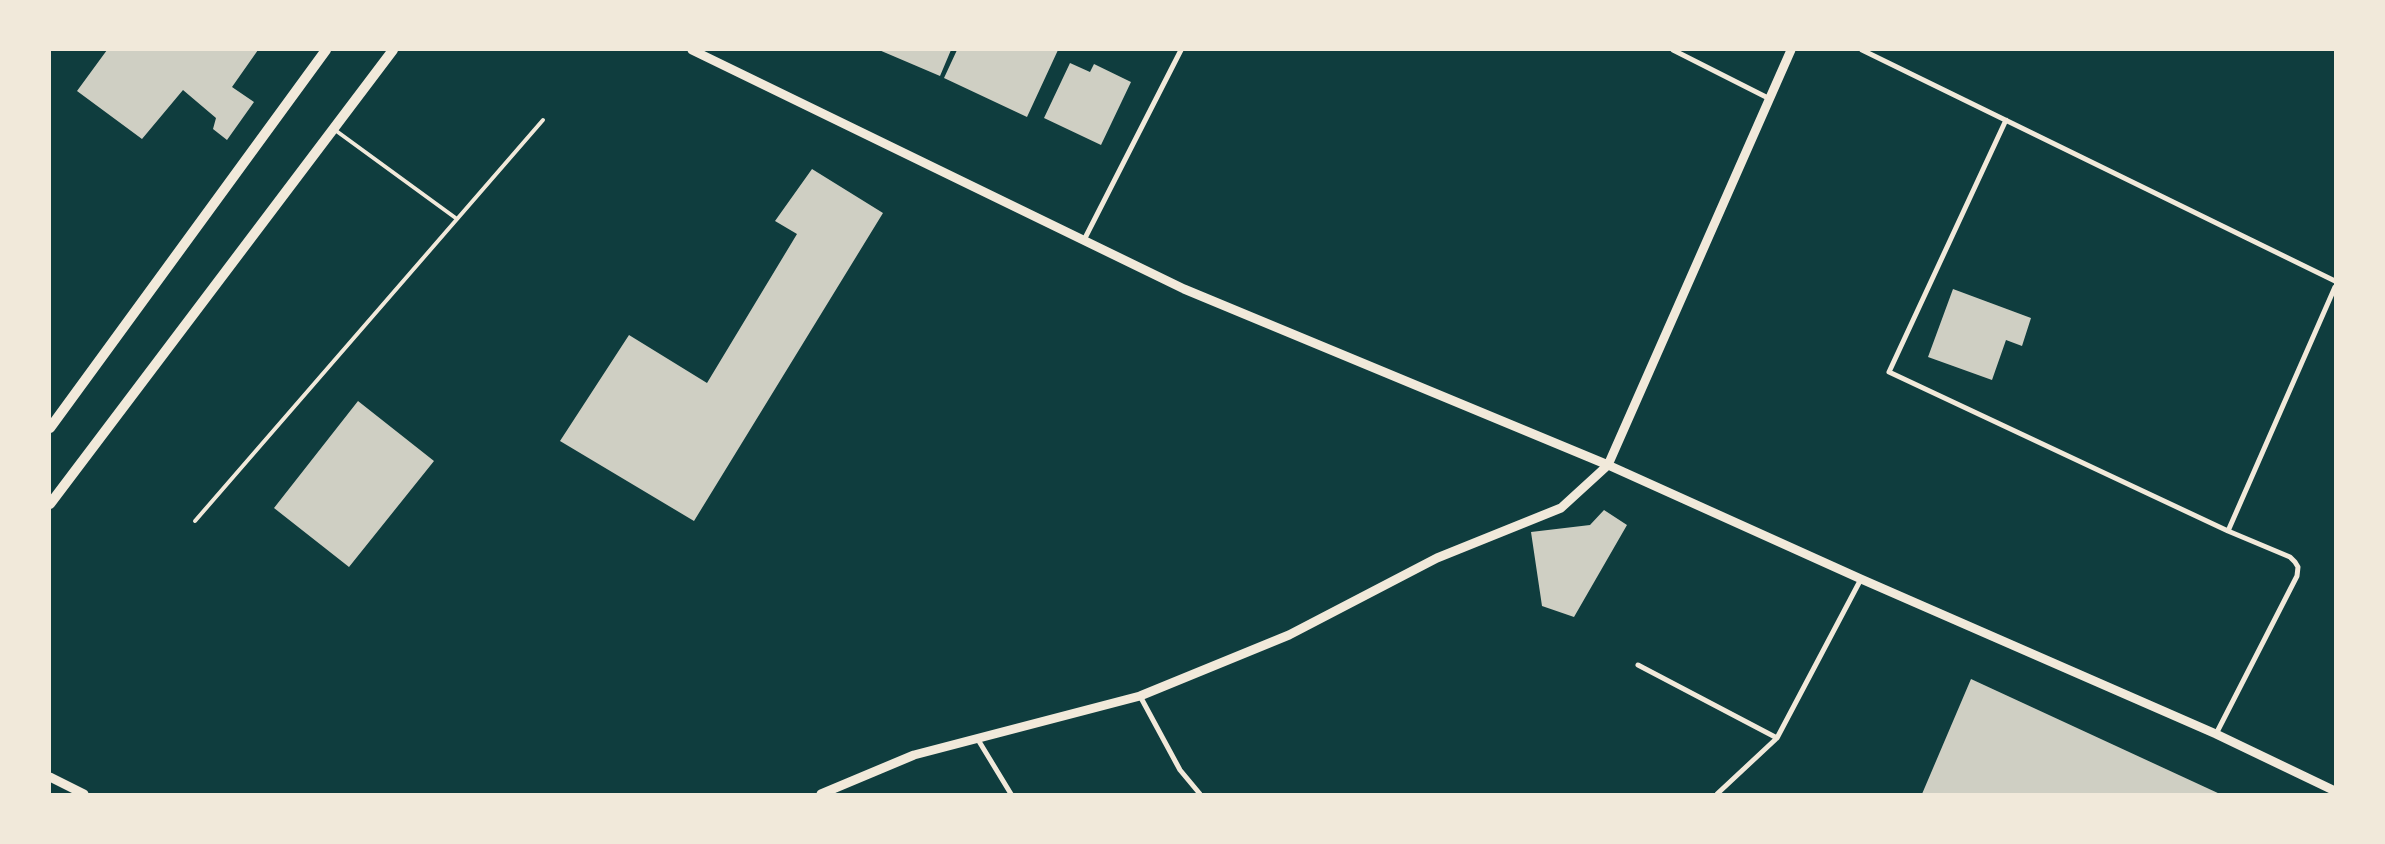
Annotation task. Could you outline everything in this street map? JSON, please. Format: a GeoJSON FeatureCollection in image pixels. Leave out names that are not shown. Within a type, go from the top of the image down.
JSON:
{"type":"FeatureCollection","features":[{"type":"Feature","properties":{"kind":"main road"},"geometry":{"type":"LineString","coordinates":[[50,428],[326,50]]}},
{"type":"Feature","properties":{"kind":"main road"},"geometry":{"type":"LineString","coordinates":[[50,504],[393,50]]}},
{"type":"Feature","properties":{"kind":"street"},"geometry":{"type":"LineString","coordinates":[[692,50],[1184,288],[1608,465],[1861,579],[2216,734],[2335,791]]}},
{"type":"Feature","properties":{"kind":"street"},"geometry":{"type":"LineString","coordinates":[[1084,240],[1180,50]]}},
{"type":"Feature","properties":{"kind":"street"},"geometry":{"type":"LineString","coordinates":[[1673,50],[1770,99]]}},
{"type":"Feature","properties":{"kind":"street"},"geometry":{"type":"LineString","coordinates":[[821,794],[914,755],[1140,696],[1289,635],[1437,558],[1561,508],[1608,465],[1792,50]]}},
{"type":"Feature","properties":{"kind":"street"},"geometry":{"type":"LineString","coordinates":[[1862,50],[2335,281]]}},
{"type":"Feature","properties":{"kind":"street"},"geometry":{"type":"LineString","coordinates":[[2006,120],[1889,372],[2228,531],[2290,557],[2295,562],[2298,572],[2216,734]]}},
{"type":"Feature","properties":{"kind":"street"},"geometry":{"type":"LineString","coordinates":[[2228,531],[2335,286]]}},
{"type":"Feature","properties":{"kind":"street"},"geometry":{"type":"LineString","coordinates":[[1717,794],[1777,738],[1861,579]]}},
{"type":"Feature","properties":{"kind":"street"},"geometry":{"type":"LineString","coordinates":[[1638,665],[1777,738]]}},
{"type":"Feature","properties":{"kind":"street"},"geometry":{"type":"LineString","coordinates":[[1140,696],[1180,770],[1200,794]]}},
{"type":"Feature","properties":{"kind":"street"},"geometry":{"type":"LineString","coordinates":[[977,738],[1011,794]]}},
{"type":"Feature","properties":{"kind":"street"},"geometry":{"type":"LineString","coordinates":[[50,777],[84,794]]}},
{"type":"Feature","properties":{"kind":"lane"},"geometry":{"type":"LineString","coordinates":[[195,521],[543,120]]}},
{"type":"Feature","properties":{"kind":"lane"},"geometry":{"type":"LineString","coordinates":[[333,128],[457,219]]}},
{"type":"Feature","properties":{"kind":"building"},"geometry":{"type":"Polygon","coordinates":[[[107,50],[258,50],[232,87],[254,102],[227,140],[213,129],[216,118],[183,90],[142,139],[77,91],[107,50]]]}},
{"type":"Feature","properties":{"kind":"building"},"geometry":{"type":"Polygon","coordinates":[[[879,50],[951,50],[940,76],[879,50]]]}},
{"type":"Feature","properties":{"kind":"building"},"geometry":{"type":"Polygon","coordinates":[[[957,50],[1058,50],[1027,117],[944,78],[957,50]]]}},
{"type":"Feature","properties":{"kind":"building"},"geometry":{"type":"Polygon","coordinates":[[[1070,63],[1090,72],[1094,64],[1131,82],[1101,145],[1044,118],[1070,63]]]}},
{"type":"Feature","properties":{"kind":"building"},"geometry":{"type":"Polygon","coordinates":[[[812,169],[883,213],[694,521],[560,441],[629,335],[707,383],[797,234],[775,221],[812,169]]]}},
{"type":"Feature","properties":{"kind":"building"},"geometry":{"type":"Polygon","coordinates":[[[1953,289],[2031,318],[2022,346],[2006,340],[1992,380],[1928,357],[1953,289]]]}},
{"type":"Feature","properties":{"kind":"building"},"geometry":{"type":"Polygon","coordinates":[[[358,401],[434,461],[349,567],[274,508],[358,401]]]}},
{"type":"Feature","properties":{"kind":"building"},"geometry":{"type":"Polygon","coordinates":[[[1604,510],[1627,525],[1574,617],[1542,606],[1531,532],[1590,525],[1604,510]]]}},
{"type":"Feature","properties":{"kind":"building"},"geometry":{"type":"Polygon","coordinates":[[[1971,679],[2220,794],[1922,794],[1971,679]]]}}]}
